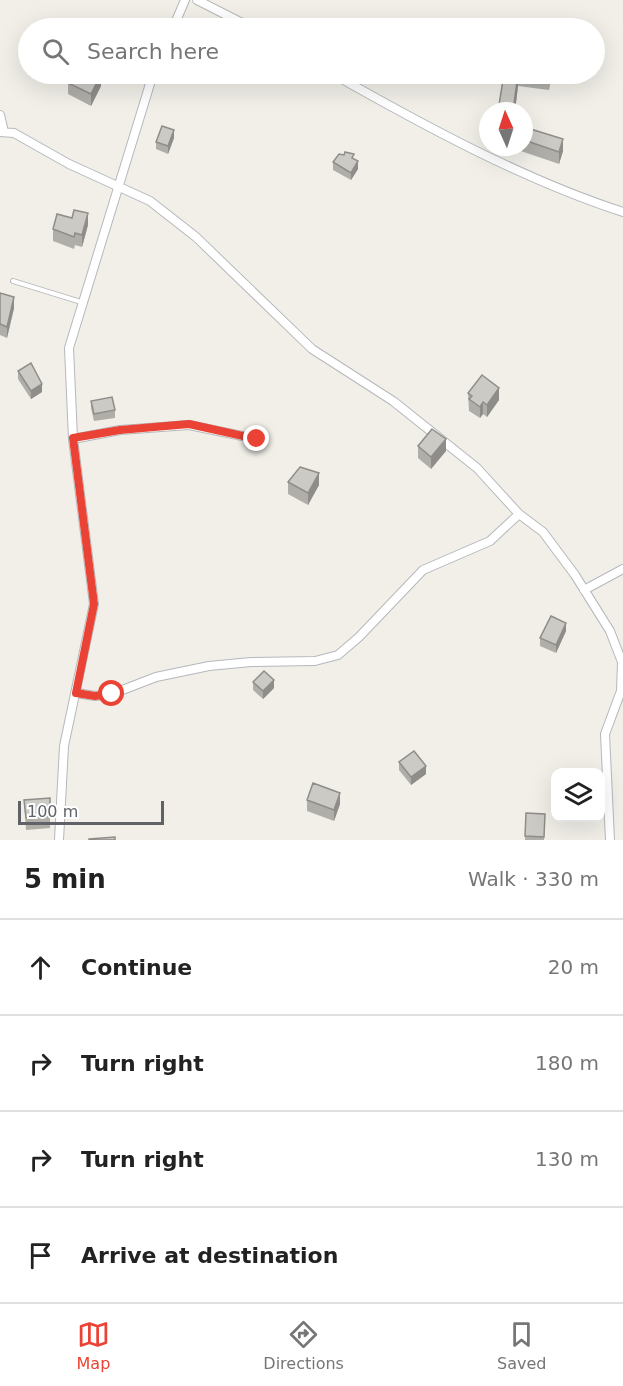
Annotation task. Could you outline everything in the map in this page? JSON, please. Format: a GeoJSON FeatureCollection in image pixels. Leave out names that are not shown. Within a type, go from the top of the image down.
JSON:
{"type":"FeatureCollection","features":[{"type":"Feature","properties":{"kind":"street"},"geometry":{"type":"LineString","coordinates":[[177,18],[185,0]]}},
{"type":"Feature","properties":{"kind":"street"},"geometry":{"type":"LineString","coordinates":[[197,0],[232,18]]}},
{"type":"Feature","properties":{"kind":"street"},"geometry":{"type":"LineString","coordinates":[[59,840],[64,746],[94,604],[73,438],[69,348],[81,302],[150,84]]}},
{"type":"Feature","properties":{"kind":"street"},"geometry":{"type":"LineString","coordinates":[[351,84],[427,127],[587,200],[623,212]]}},
{"type":"Feature","properties":{"kind":"street"},"geometry":{"type":"LineString","coordinates":[[0,116],[2,132],[14,133],[69,164],[150,201],[196,237],[312,349],[393,401],[477,468],[519,514],[543,532],[610,631],[622,662],[621,691],[605,734],[605,766],[612,827],[610,840]]}},
{"type":"Feature","properties":{"kind":"street"},"geometry":{"type":"LineString","coordinates":[[73,438],[120,430],[189,424],[257,439]]}},
{"type":"Feature","properties":{"kind":"street"},"geometry":{"type":"LineString","coordinates":[[76,693],[95,696],[112,694],[164,675],[209,666],[251,662],[315,661],[338,655],[359,637],[423,570],[490,541],[519,514]]}},
{"type":"Feature","properties":{"kind":"street"},"geometry":{"type":"LineString","coordinates":[[584,590],[623,569]]}},
{"type":"Feature","properties":{"kind":"lane"},"geometry":{"type":"LineString","coordinates":[[13,281],[81,302]]}},
{"type":"Feature","properties":{"kind":"building"},"geometry":{"type":"Polygon","coordinates":[[[70,84],[96,84],[91,94],[70,84]]]}},
{"type":"Feature","properties":{"kind":"building"},"geometry":{"type":"Polygon","coordinates":[[[502,84],[517,84],[514,102],[499,102],[502,84]]]}},
{"type":"Feature","properties":{"kind":"building"},"geometry":{"type":"Polygon","coordinates":[[[162,126],[174,130],[168,146],[156,142],[162,126]]]}},
{"type":"Feature","properties":{"kind":"building"},"geometry":{"type":"Polygon","coordinates":[[[533,130],[563,139],[559,152],[533,143],[533,130]]]}},
{"type":"Feature","properties":{"kind":"building"},"geometry":{"type":"Polygon","coordinates":[[[345,152],[354,154],[352,158],[358,161],[351,173],[333,162],[339,154],[344,155],[345,152]]]}},
{"type":"Feature","properties":{"kind":"building"},"geometry":{"type":"Polygon","coordinates":[[[74,210],[88,213],[82,235],[75,233],[74,237],[53,229],[57,214],[72,218],[74,210]]]}},
{"type":"Feature","properties":{"kind":"building"},"geometry":{"type":"Polygon","coordinates":[[[0,293],[14,297],[7,327],[0,324],[0,293]]]}},
{"type":"Feature","properties":{"kind":"building"},"geometry":{"type":"Polygon","coordinates":[[[31,363],[42,384],[31,391],[18,371],[31,363]]]}},
{"type":"Feature","properties":{"kind":"building"},"geometry":{"type":"Polygon","coordinates":[[[482,375],[499,388],[487,405],[483,402],[480,407],[469,399],[472,396],[468,393],[482,375]]]}},
{"type":"Feature","properties":{"kind":"building"},"geometry":{"type":"Polygon","coordinates":[[[112,397],[115,410],[94,414],[91,401],[112,397]]]}},
{"type":"Feature","properties":{"kind":"building"},"geometry":{"type":"Polygon","coordinates":[[[432,429],[446,439],[431,457],[418,446],[432,429]]]}},
{"type":"Feature","properties":{"kind":"building"},"geometry":{"type":"Polygon","coordinates":[[[300,467],[319,473],[308,493],[288,482],[300,467]]]}},
{"type":"Feature","properties":{"kind":"building"},"geometry":{"type":"Polygon","coordinates":[[[551,616],[566,623],[556,645],[540,638],[551,616]]]}},
{"type":"Feature","properties":{"kind":"building"},"geometry":{"type":"Polygon","coordinates":[[[264,671],[274,680],[263,691],[253,682],[264,671]]]}},
{"type":"Feature","properties":{"kind":"building"},"geometry":{"type":"Polygon","coordinates":[[[414,751],[426,766],[411,777],[399,762],[414,751]]]}},
{"type":"Feature","properties":{"kind":"building"},"geometry":{"type":"Polygon","coordinates":[[[313,783],[340,793],[334,810],[307,800],[313,783]]]}},
{"type":"Feature","properties":{"kind":"building"},"geometry":{"type":"Polygon","coordinates":[[[50,798],[50,816],[26,818],[24,800],[50,798]]]}},
{"type":"Feature","properties":{"kind":"building"},"geometry":{"type":"Polygon","coordinates":[[[526,813],[545,814],[544,837],[525,836],[526,813]]]}},
{"type":"Feature","properties":{"kind":"building"},"geometry":{"type":"Polygon","coordinates":[[[115,837],[115,840],[89,840],[89,839],[115,837]]]}},
{"type":"Feature","properties":{"kind":"route"},"geometry":{"type":"LineString","coordinates":[[112,694],[95,696],[76,693],[94,604],[73,438],[120,430],[189,424],[257,439]]}}]}
